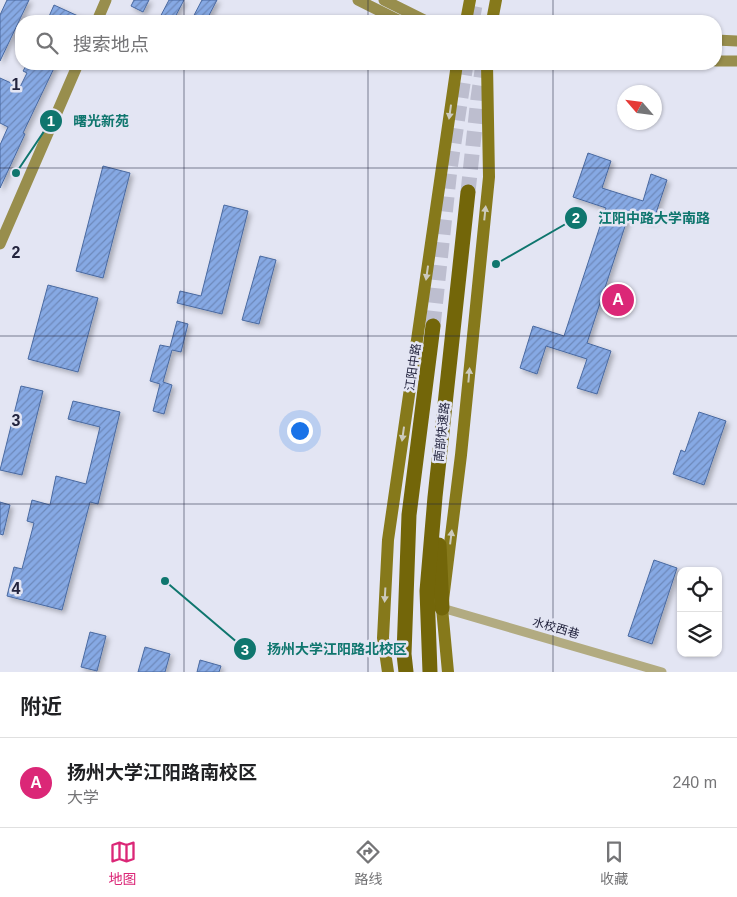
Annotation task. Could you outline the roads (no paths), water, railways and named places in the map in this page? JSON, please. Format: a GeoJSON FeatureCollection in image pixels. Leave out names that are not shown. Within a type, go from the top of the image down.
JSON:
{"type":"FeatureCollection","features":[{"type":"Feature","properties":{"kind":"highway","name":"南部快速路"},"geometry":{"type":"LineString","coordinates":[[430,672],[427,591],[468,192]]}},
{"type":"Feature","properties":{"kind":"highway","name":"南部快速路"},"geometry":{"type":"LineString","coordinates":[[406,672],[404,654],[409,515],[433,326]]}},
{"type":"Feature","properties":{"kind":"highway"},"geometry":{"type":"LineString","coordinates":[[442,608],[439,543],[453,390],[451,349]]}},
{"type":"Feature","properties":{"kind":"highway"},"geometry":{"type":"LineString","coordinates":[[398,672],[400,560],[409,515]]}},
{"type":"Feature","properties":{"kind":"main road"},"geometry":{"type":"LineString","coordinates":[[467,15],[470,0]]}},
{"type":"Feature","properties":{"kind":"main road"},"geometry":{"type":"LineString","coordinates":[[493,15],[496,0]]}},
{"type":"Feature","properties":{"kind":"main road","name":"江阳中路"},"geometry":{"type":"LineString","coordinates":[[388,672],[383,638],[388,540],[456,70]]}},
{"type":"Feature","properties":{"kind":"main road"},"geometry":{"type":"LineString","coordinates":[[448,672],[442,608],[461,455],[489,177],[487,70]]}},
{"type":"Feature","properties":{"kind":"street"},"geometry":{"type":"LineString","coordinates":[[100,15],[106,0]]}},
{"type":"Feature","properties":{"kind":"street"},"geometry":{"type":"LineString","coordinates":[[358,0],[388,15]]}},
{"type":"Feature","properties":{"kind":"street"},"geometry":{"type":"LineString","coordinates":[[384,0],[414,15]]}},
{"type":"Feature","properties":{"kind":"street"},"geometry":{"type":"LineString","coordinates":[[722,40],[737,40]]}},
{"type":"Feature","properties":{"kind":"street"},"geometry":{"type":"LineString","coordinates":[[722,61],[737,61]]}},
{"type":"Feature","properties":{"kind":"street"},"geometry":{"type":"LineString","coordinates":[[0,244],[75,70]]}},
{"type":"Feature","properties":{"kind":"street","name":"水校西巷"},"geometry":{"type":"LineString","coordinates":[[442,608],[662,672]]}},
{"type":"Feature","properties":{"kind":"tunnel"},"geometry":{"type":"LineString","coordinates":[[473,15],[476,0]]}},
{"type":"Feature","properties":{"kind":"tunnel"},"geometry":{"type":"LineString","coordinates":[[433,326],[450,169],[465,70]]}},
{"type":"Feature","properties":{"kind":"tunnel"},"geometry":{"type":"LineString","coordinates":[[468,192],[482,70]]}},
{"type":"Feature","properties":{"kind":"place","name":"曙光新苑"},"geometry":{"type":"Point","coordinates":[16,173]}},
{"type":"Feature","properties":{"kind":"place","name":"江阳中路大学南路"},"geometry":{"type":"Point","coordinates":[496,264]}},
{"type":"Feature","properties":{"kind":"place","name":"扬州大学江阳路南校区"},"geometry":{"type":"Point","coordinates":[618,300]}},
{"type":"Feature","properties":{"kind":"place","name":"扬州大学江阳路北校区"},"geometry":{"type":"Point","coordinates":[165,581]}}]}
